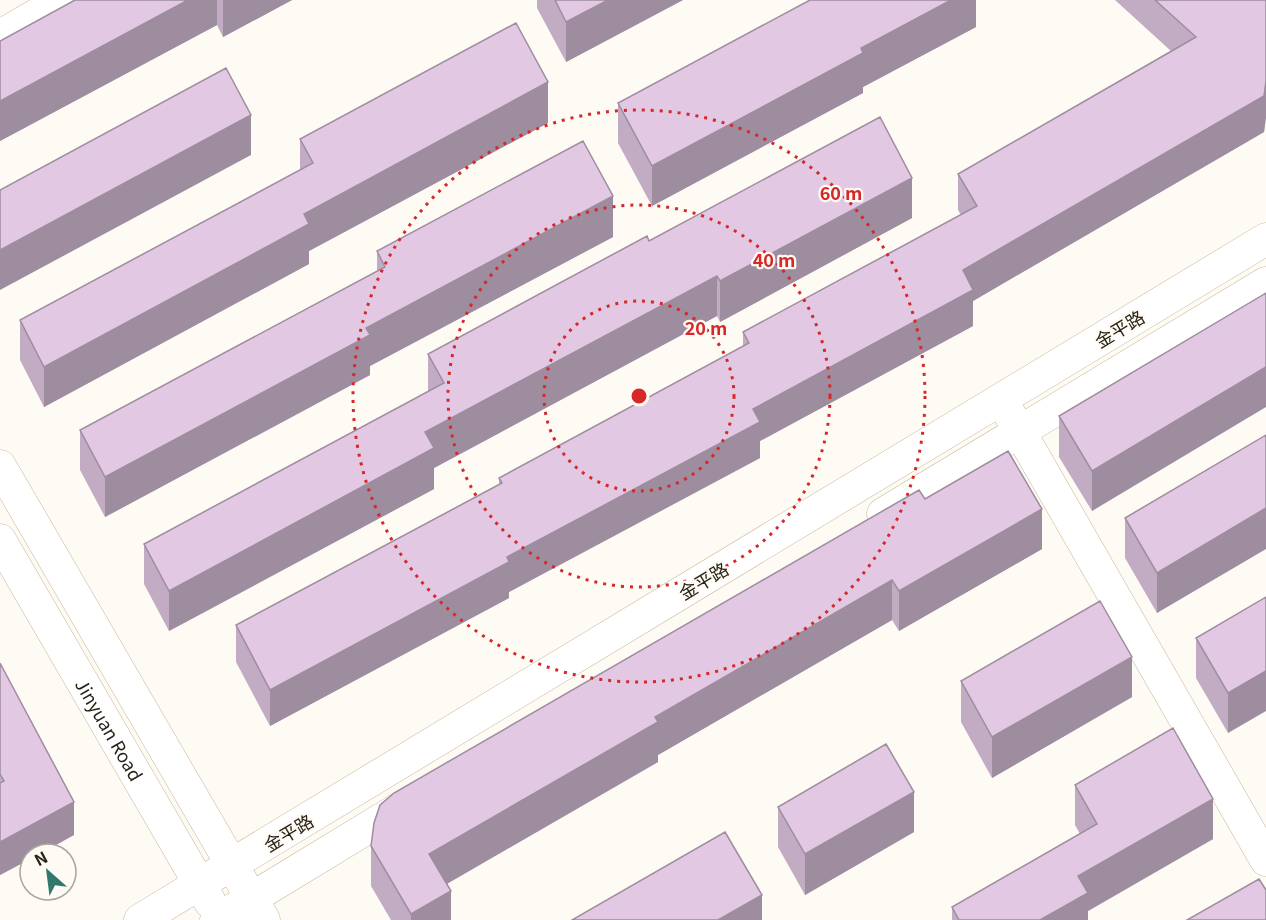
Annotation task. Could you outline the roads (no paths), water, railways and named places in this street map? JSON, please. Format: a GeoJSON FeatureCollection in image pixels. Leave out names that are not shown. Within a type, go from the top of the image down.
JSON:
{"type":"FeatureCollection","features":[{"type":"Feature","properties":{"kind":"street"},"geometry":{"type":"LineString","coordinates":[[0,36],[62,0]]}},
{"type":"Feature","properties":{"kind":"street","name":"金平路"},"geometry":{"type":"LineString","coordinates":[[140,920],[1266,239]]}},
{"type":"Feature","properties":{"kind":"street","name":"金平路"},"geometry":{"type":"LineString","coordinates":[[855,531],[1266,283]]}},
{"type":"Feature","properties":{"kind":"street"},"geometry":{"type":"LineString","coordinates":[[1001,400],[1266,860]]}},
{"type":"Feature","properties":{"kind":"street"},"geometry":{"type":"LineString","coordinates":[[0,465],[258,909]]}},
{"type":"Feature","properties":{"kind":"street","name":"Jinyuan Road"},"geometry":{"type":"LineString","coordinates":[[0,540],[219,919]]}},
{"type":"Feature","properties":{"kind":"street","name":"金平路"},"geometry":{"type":"LineString","coordinates":[[219,919],[258,909],[436,786]]}}]}
